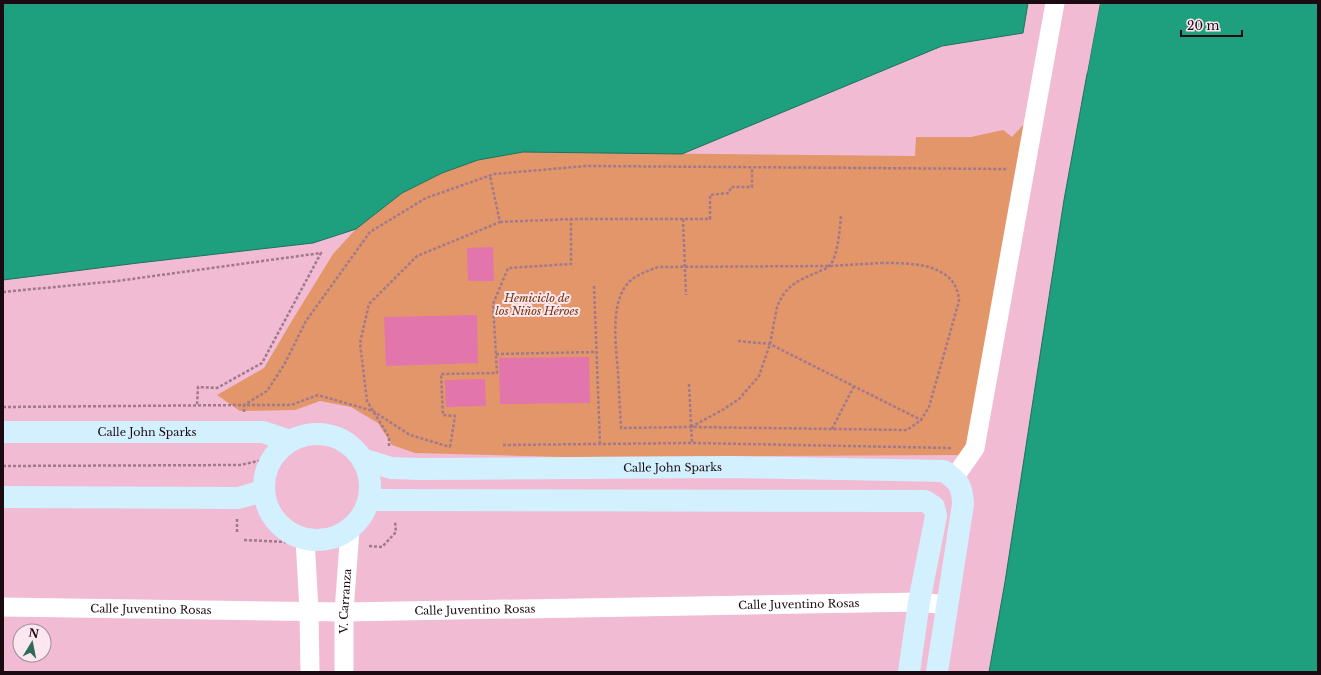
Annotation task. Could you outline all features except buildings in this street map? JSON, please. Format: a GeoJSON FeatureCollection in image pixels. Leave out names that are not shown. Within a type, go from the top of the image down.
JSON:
{"type":"FeatureCollection","features":[{"type":"Feature","properties":{"kind":"main road","name":"Calle John Sparks"},"geometry":{"type":"LineString","coordinates":[[3,432],[264,432],[290,441]]}},
{"type":"Feature","properties":{"kind":"main road"},"geometry":{"type":"LineString","coordinates":[[316,434],[330,436],[342,440],[362,459],[368,472],[370,486],[369,500],[365,511],[350,537],[336,537],[305,541],[289,533],[276,522],[267,508],[263,491],[267,468],[272,457],[280,448],[290,441],[303,436],[316,434]]}},
{"type":"Feature","properties":{"kind":"main road","name":"Calle John Sparks"},"geometry":{"type":"LineString","coordinates":[[362,459],[391,468],[730,467],[906,470],[944,471],[954,478]]}},
{"type":"Feature","properties":{"kind":"main road"},"geometry":{"type":"LineString","coordinates":[[937,672],[963,504],[962,490],[954,478]]}},
{"type":"Feature","properties":{"kind":"main road"},"geometry":{"type":"LineString","coordinates":[[3,497],[238,498],[263,491]]}},
{"type":"Feature","properties":{"kind":"main road"},"geometry":{"type":"LineString","coordinates":[[369,500],[925,501],[934,507],[936,516],[919,602],[909,672]]}},
{"type":"Feature","properties":{"kind":"street"},"geometry":{"type":"LineString","coordinates":[[954,478],[975,448],[1055,3]]}},
{"type":"Feature","properties":{"kind":"street","name":"V. Carranza"},"geometry":{"type":"LineString","coordinates":[[344,672],[344,612],[350,537]]}},
{"type":"Feature","properties":{"kind":"street"},"geometry":{"type":"LineString","coordinates":[[305,541],[309,610],[310,672]]}},
{"type":"Feature","properties":{"kind":"street","name":"Calle Juventino Rosas"},"geometry":{"type":"LineString","coordinates":[[3,606],[309,610],[344,612],[919,602],[948,605]]}},
{"type":"Feature","properties":{"kind":"path"},"geometry":{"type":"LineString","coordinates":[[244,405],[267,391],[284,365],[306,321],[370,232],[426,198],[490,176],[586,166],[1025,169]]}},
{"type":"Feature","properties":{"kind":"path"},"geometry":{"type":"LineString","coordinates":[[391,468],[389,437],[367,401],[360,342],[369,304],[417,256],[500,222],[571,219],[710,218],[710,195],[730,193],[731,187],[752,187],[752,168]]}},
{"type":"Feature","properties":{"kind":"path"},"geometry":{"type":"LineString","coordinates":[[490,176],[500,222]]}},
{"type":"Feature","properties":{"kind":"path"},"geometry":{"type":"LineString","coordinates":[[691,427],[724,409],[739,398],[759,376],[770,344],[777,307],[786,289],[793,283],[829,266],[835,254],[840,235],[841,215]]}},
{"type":"Feature","properties":{"kind":"path"},"geometry":{"type":"LineString","coordinates":[[450,446],[455,416],[442,415],[441,374],[496,373],[493,304],[508,268],[571,264],[571,219]]}},
{"type":"Feature","properties":{"kind":"path"},"geometry":{"type":"LineString","coordinates":[[683,219],[686,295]]}},
{"type":"Feature","properties":{"kind":"path"},"geometry":{"type":"LineString","coordinates":[[3,292],[125,280],[322,253],[262,363],[217,388],[198,387],[197,405]]}},
{"type":"Feature","properties":{"kind":"path"},"geometry":{"type":"LineString","coordinates":[[914,263],[929,267],[944,274],[955,286],[959,294],[959,301],[929,407],[921,420],[907,430],[691,427],[621,428],[615,330],[616,313],[620,296],[630,281],[642,273],[658,267],[829,266],[914,263]]}},
{"type":"Feature","properties":{"kind":"path"},"geometry":{"type":"LineString","coordinates":[[594,286],[600,443]]}},
{"type":"Feature","properties":{"kind":"path"},"geometry":{"type":"LineString","coordinates":[[738,341],[770,344],[921,420]]}},
{"type":"Feature","properties":{"kind":"path"},"geometry":{"type":"LineString","coordinates":[[496,354],[596,352]]}},
{"type":"Feature","properties":{"kind":"path"},"geometry":{"type":"LineString","coordinates":[[689,384],[692,443]]}},
{"type":"Feature","properties":{"kind":"path"},"geometry":{"type":"LineString","coordinates":[[832,429],[854,386]]}},
{"type":"Feature","properties":{"kind":"path"},"geometry":{"type":"LineString","coordinates":[[3,408],[291,405],[318,395],[373,411],[410,435],[450,446],[458,446]]}},
{"type":"Feature","properties":{"kind":"path"},"geometry":{"type":"LineString","coordinates":[[497,446],[600,443],[692,443],[975,448]]}},
{"type":"Feature","properties":{"kind":"path"},"geometry":{"type":"LineString","coordinates":[[3,466],[240,465],[272,457]]}},
{"type":"Feature","properties":{"kind":"path"},"geometry":{"type":"LineString","coordinates":[[350,537],[382,547],[396,532],[393,500]]}},
{"type":"Feature","properties":{"kind":"path"},"geometry":{"type":"LineString","coordinates":[[244,540],[305,541]]}},
{"type":"Feature","properties":{"kind":"green space","name":"Hemiciclo de los Niños Héroes"},"geometry":{"type":"Polygon","coordinates":[[[1026,122],[965,455],[563,457],[415,453],[392,445],[378,423],[351,407],[320,401],[295,410],[240,411],[217,395],[264,368],[333,254],[356,229],[402,193],[442,173],[478,160],[523,152],[915,156],[916,137],[971,137],[1003,130],[1012,137],[1026,122]]]}},
{"type":"Feature","properties":{"kind":"shaded area"},"geometry":{"type":"Polygon","coordinates":[[[3,3],[1028,3],[1023,33],[942,46],[682,154],[523,152],[478,160],[442,173],[402,193],[356,229],[313,243],[3,280],[3,3]]]}},
{"type":"Feature","properties":{"kind":"shaded area"},"geometry":{"type":"Polygon","coordinates":[[[1100,3],[1318,3],[1318,672],[989,672],[1005,582],[1064,200],[1100,3]]]}},
{"type":"Feature","properties":{"kind":"pier"},"geometry":{"type":"Polygon","coordinates":[[[1098,3],[1100,3],[1087,73],[1085,73],[1098,3]]]}}]}
